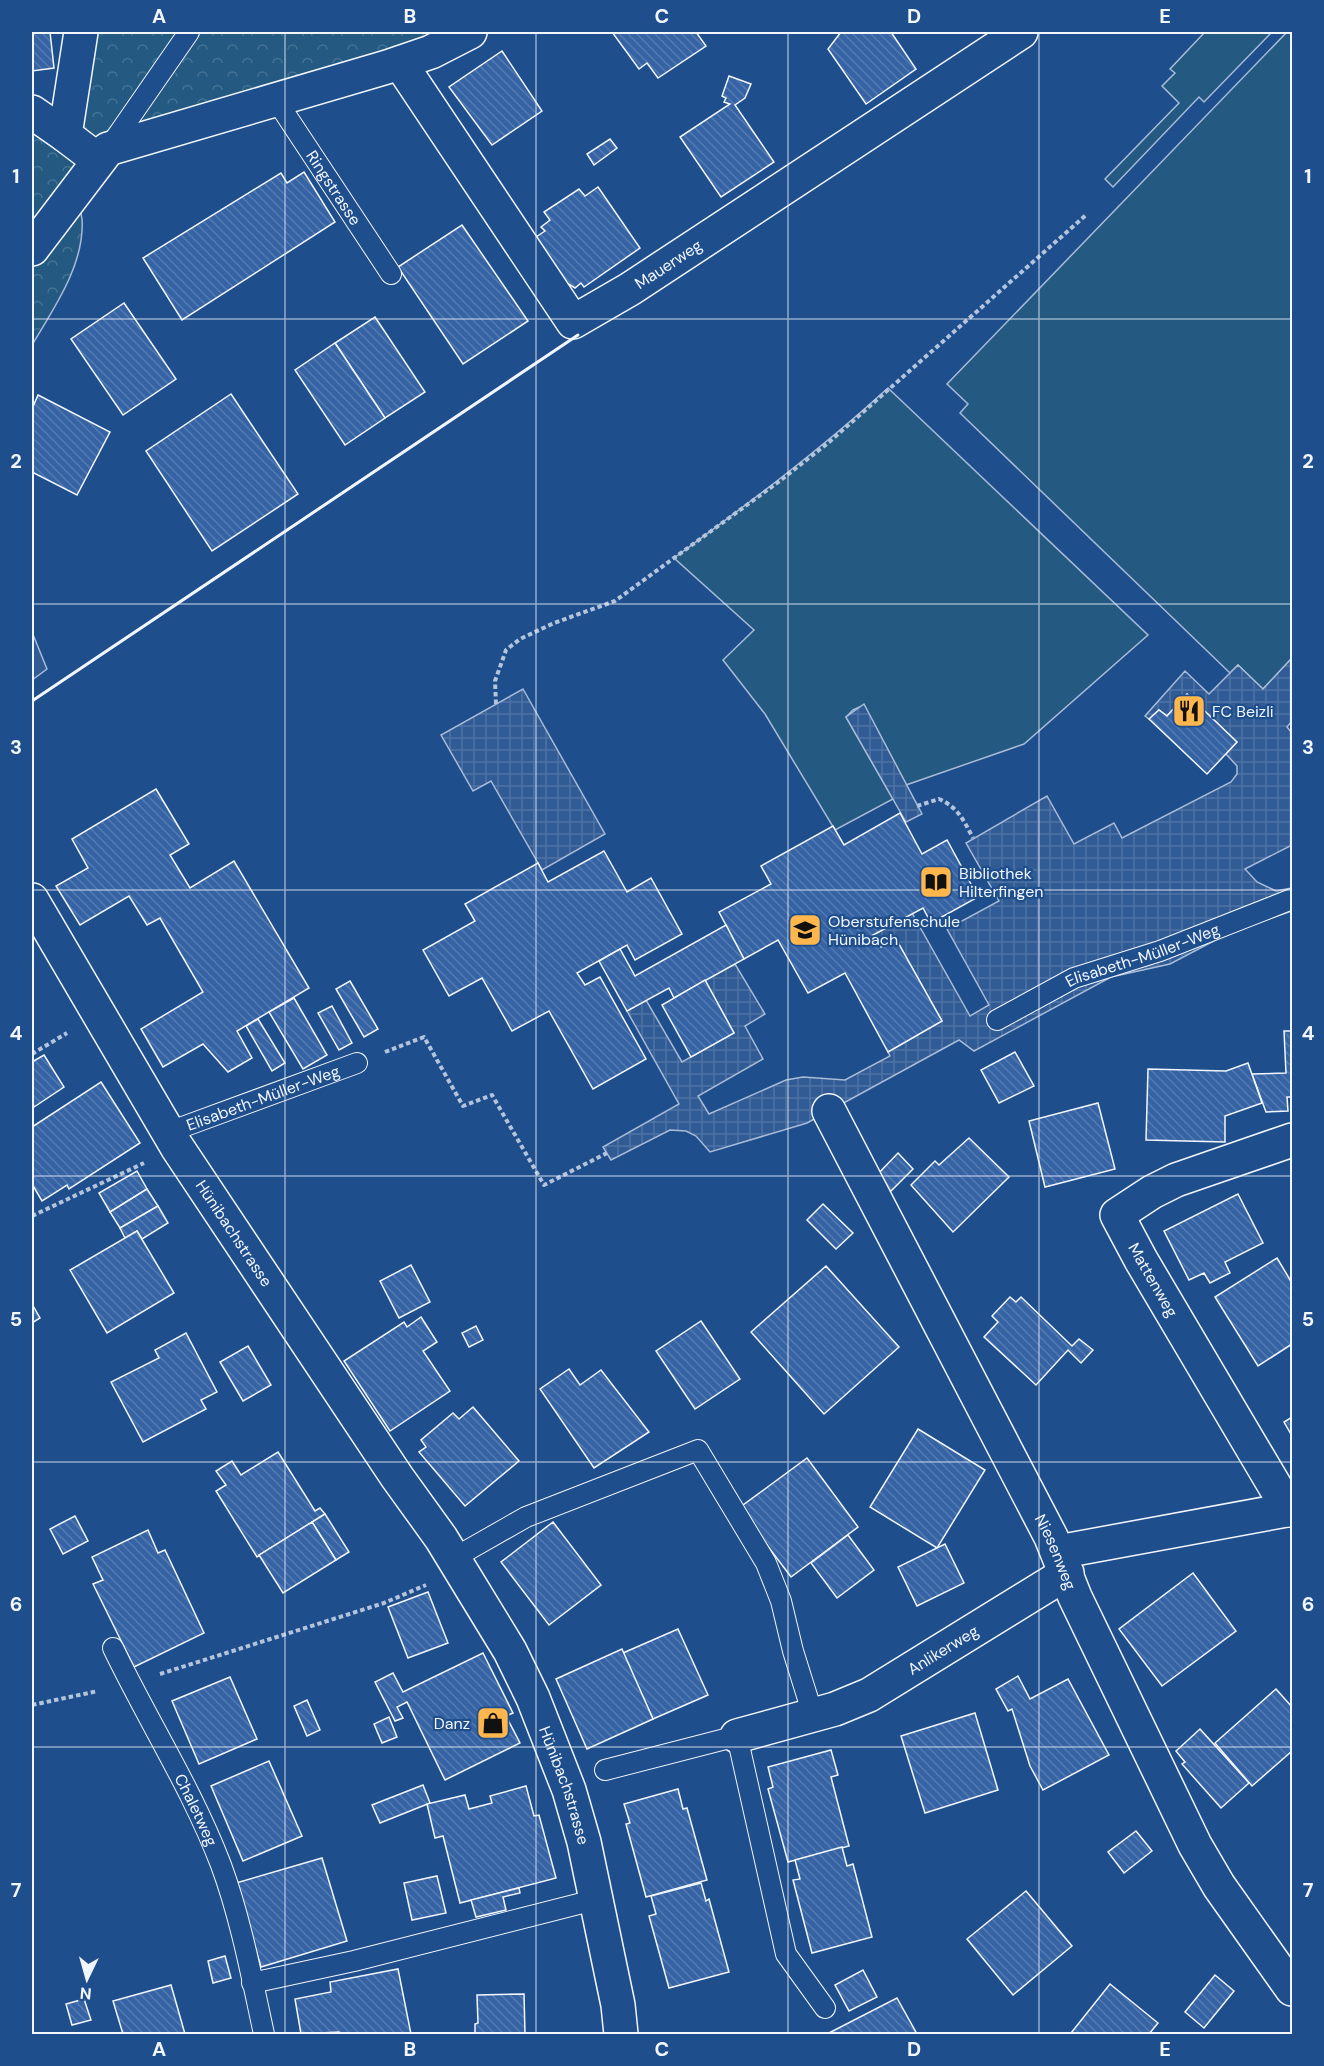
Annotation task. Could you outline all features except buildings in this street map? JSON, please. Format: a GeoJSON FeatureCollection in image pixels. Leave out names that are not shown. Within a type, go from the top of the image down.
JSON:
{"type":"FeatureCollection","features":[{"type":"Feature","properties":{"kind":"street"},"geometry":{"type":"LineString","coordinates":[[65,135],[81,32]]}},
{"type":"Feature","properties":{"kind":"street"},"geometry":{"type":"LineString","coordinates":[[32,249],[103,154],[400,63],[431,52],[470,32]]}},
{"type":"Feature","properties":{"kind":"street","name":"Mauerweg"},"geometry":{"type":"LineString","coordinates":[[400,63],[573,322],[630,289],[1021,32]]}},
{"type":"Feature","properties":{"kind":"street"},"geometry":{"type":"LineString","coordinates":[[32,112],[65,135],[103,154]]}},
{"type":"Feature","properties":{"kind":"street","name":"Hünibachstrasse"},"geometry":{"type":"LineString","coordinates":[[32,900],[173,1140],[458,1564],[510,1651],[533,1698],[568,1790],[598,1899],[618,2005],[621,2034]]}},
{"type":"Feature","properties":{"kind":"street","name":"Niesenweg"},"geometry":{"type":"LineString","coordinates":[[829,1111],[1062,1562],[1075,1597],[1195,1845],[1219,1886],[1293,1989]]}},
{"type":"Feature","properties":{"kind":"street","name":"Mattenweg"},"geometry":{"type":"LineString","coordinates":[[1291,1509],[1146,1270],[1117,1215],[1152,1192],[1176,1180],[1293,1140]]}},
{"type":"Feature","properties":{"kind":"street","name":"Anlikerweg"},"geometry":{"type":"LineString","coordinates":[[737,1736],[813,1715],[869,1695],[1062,1562],[1291,1509]]}},
{"type":"Feature","properties":{"kind":"lane"},"geometry":{"type":"LineString","coordinates":[[103,154],[189,32]]}},
{"type":"Feature","properties":{"kind":"lane","name":"Ringstrasse"},"geometry":{"type":"LineString","coordinates":[[276,100],[391,274]]}},
{"type":"Feature","properties":{"kind":"lane","name":"Elisabeth-Müller-Weg"},"geometry":{"type":"LineString","coordinates":[[997,1020],[1074,978],[1160,951],[1293,899]]}},
{"type":"Feature","properties":{"kind":"lane","name":"Elisabeth-Müller-Weg"},"geometry":{"type":"LineString","coordinates":[[173,1140],[357,1063]]}},
{"type":"Feature","properties":{"kind":"lane"},"geometry":{"type":"LineString","coordinates":[[458,1564],[526,1517],[698,1450],[766,1563],[781,1601],[792,1651],[813,1715]]}},
{"type":"Feature","properties":{"kind":"lane","name":"Chaletweg"},"geometry":{"type":"LineString","coordinates":[[113,1648],[186,1784],[221,1866],[264,2034]]}},
{"type":"Feature","properties":{"kind":"lane"},"geometry":{"type":"LineString","coordinates":[[737,1736],[786,1954],[825,2008]]}},
{"type":"Feature","properties":{"kind":"lane","name":"Anlikerweg"},"geometry":{"type":"LineString","coordinates":[[605,1770],[737,1736]]}},
{"type":"Feature","properties":{"kind":"lane"},"geometry":{"type":"LineString","coordinates":[[252,1983],[354,1961],[598,1899]]}},
{"type":"Feature","properties":{"kind":"path"},"geometry":{"type":"LineString","coordinates":[[496,704],[495,681],[506,650],[520,639],[554,623],[615,601],[777,483],[828,443],[1086,215]]}},
{"type":"Feature","properties":{"kind":"path"},"geometry":{"type":"LineString","coordinates":[[917,806],[939,799],[948,803],[959,812],[973,838]]}},
{"type":"Feature","properties":{"kind":"path"},"geometry":{"type":"LineString","coordinates":[[357,1063],[424,1037],[463,1106],[492,1095],[544,1185],[607,1153]]}},
{"type":"Feature","properties":{"kind":"path"},"geometry":{"type":"LineString","coordinates":[[32,1216],[173,1140]]}},
{"type":"Feature","properties":{"kind":"path"},"geometry":{"type":"LineString","coordinates":[[32,1705],[130,1683],[295,1629],[384,1603],[458,1564]]}},
{"type":"Feature","properties":{"kind":"green space"},"geometry":{"type":"Polygon","coordinates":[[[81,32],[470,32],[108,149],[73,192],[82,219],[79,252],[58,301],[32,345],[32,112],[65,135],[81,32]]]}},
{"type":"Feature","properties":{"kind":"green space"},"geometry":{"type":"Polygon","coordinates":[[[1203,32],[1272,32],[1204,102],[1199,97],[1113,187],[1105,179],[1179,103],[1162,86],[1175,73],[1170,69],[1203,32]]]}},
{"type":"Feature","properties":{"kind":"green space"},"geometry":{"type":"Polygon","coordinates":[[[1287,32],[1292,32],[1292,658],[1263,689],[1238,665],[1230,673],[960,413],[968,404],[947,384],[1287,32]]]}},
{"type":"Feature","properties":{"kind":"green space"},"geometry":{"type":"Polygon","coordinates":[[[888,388],[1148,635],[1024,744],[906,785],[864,705],[853,710],[846,717],[893,799],[835,830],[765,714],[723,660],[754,630],[674,558],[783,476],[888,388]]]}},
{"type":"Feature","properties":{"kind":"shaded area"},"geometry":{"type":"Polygon","coordinates":[[[32,632],[47,669],[32,680],[32,632]]]}},
{"type":"Feature","properties":{"kind":"shaded area"},"geometry":{"type":"Polygon","coordinates":[[[1292,658],[1292,721],[1287,727],[1292,733],[1292,845],[1245,869],[1257,882],[1276,891],[1292,888],[1292,911],[1227,934],[1170,964],[1111,977],[974,1051],[959,1040],[807,1123],[710,1152],[696,1136],[686,1131],[670,1130],[611,1160],[603,1147],[679,1104],[627,1011],[646,1000],[682,1062],[734,1033],[705,980],[735,964],[765,1014],[745,1026],[763,1059],[698,1096],[709,1114],[786,1080],[803,1077],[845,1080],[890,1056],[888,1052],[942,1021],[896,939],[881,947],[873,935],[912,913],[970,1016],[989,1005],[947,929],[999,901],[966,843],[1047,796],[1074,844],[1114,823],[1122,838],[1231,782],[1237,774],[1237,766],[1226,754],[1237,742],[1187,694],[1167,716],[1159,710],[1149,719],[1145,716],[1185,671],[1209,694],[1238,665],[1263,689],[1292,658]]]}},
{"type":"Feature","properties":{"kind":"shaded area"},"geometry":{"type":"Polygon","coordinates":[[[523,689],[605,834],[542,870],[491,781],[473,791],[441,735],[523,689]]]}},
{"type":"Feature","properties":{"kind":"shaded area"},"geometry":{"type":"Polygon","coordinates":[[[864,704],[922,814],[906,822],[846,717],[864,704]]]}},
{"type":"Feature","properties":{"kind":"wall"},"geometry":{"type":"LineString","coordinates":[[32,701],[578,335]]}},
{"type":"Feature","properties":{"kind":"place","name":"FC Beizli"},"geometry":{"type":"Point","coordinates":[1189,711]}},
{"type":"Feature","properties":{"kind":"place","name":"Bibliothek Hilterfingen"},"geometry":{"type":"Point","coordinates":[936,882]}},
{"type":"Feature","properties":{"kind":"place","name":"Oberstufenschule Hünibach"},"geometry":{"type":"Point","coordinates":[805,930]}},
{"type":"Feature","properties":{"kind":"place","name":"Danz"},"geometry":{"type":"Point","coordinates":[493,1723]}}]}
